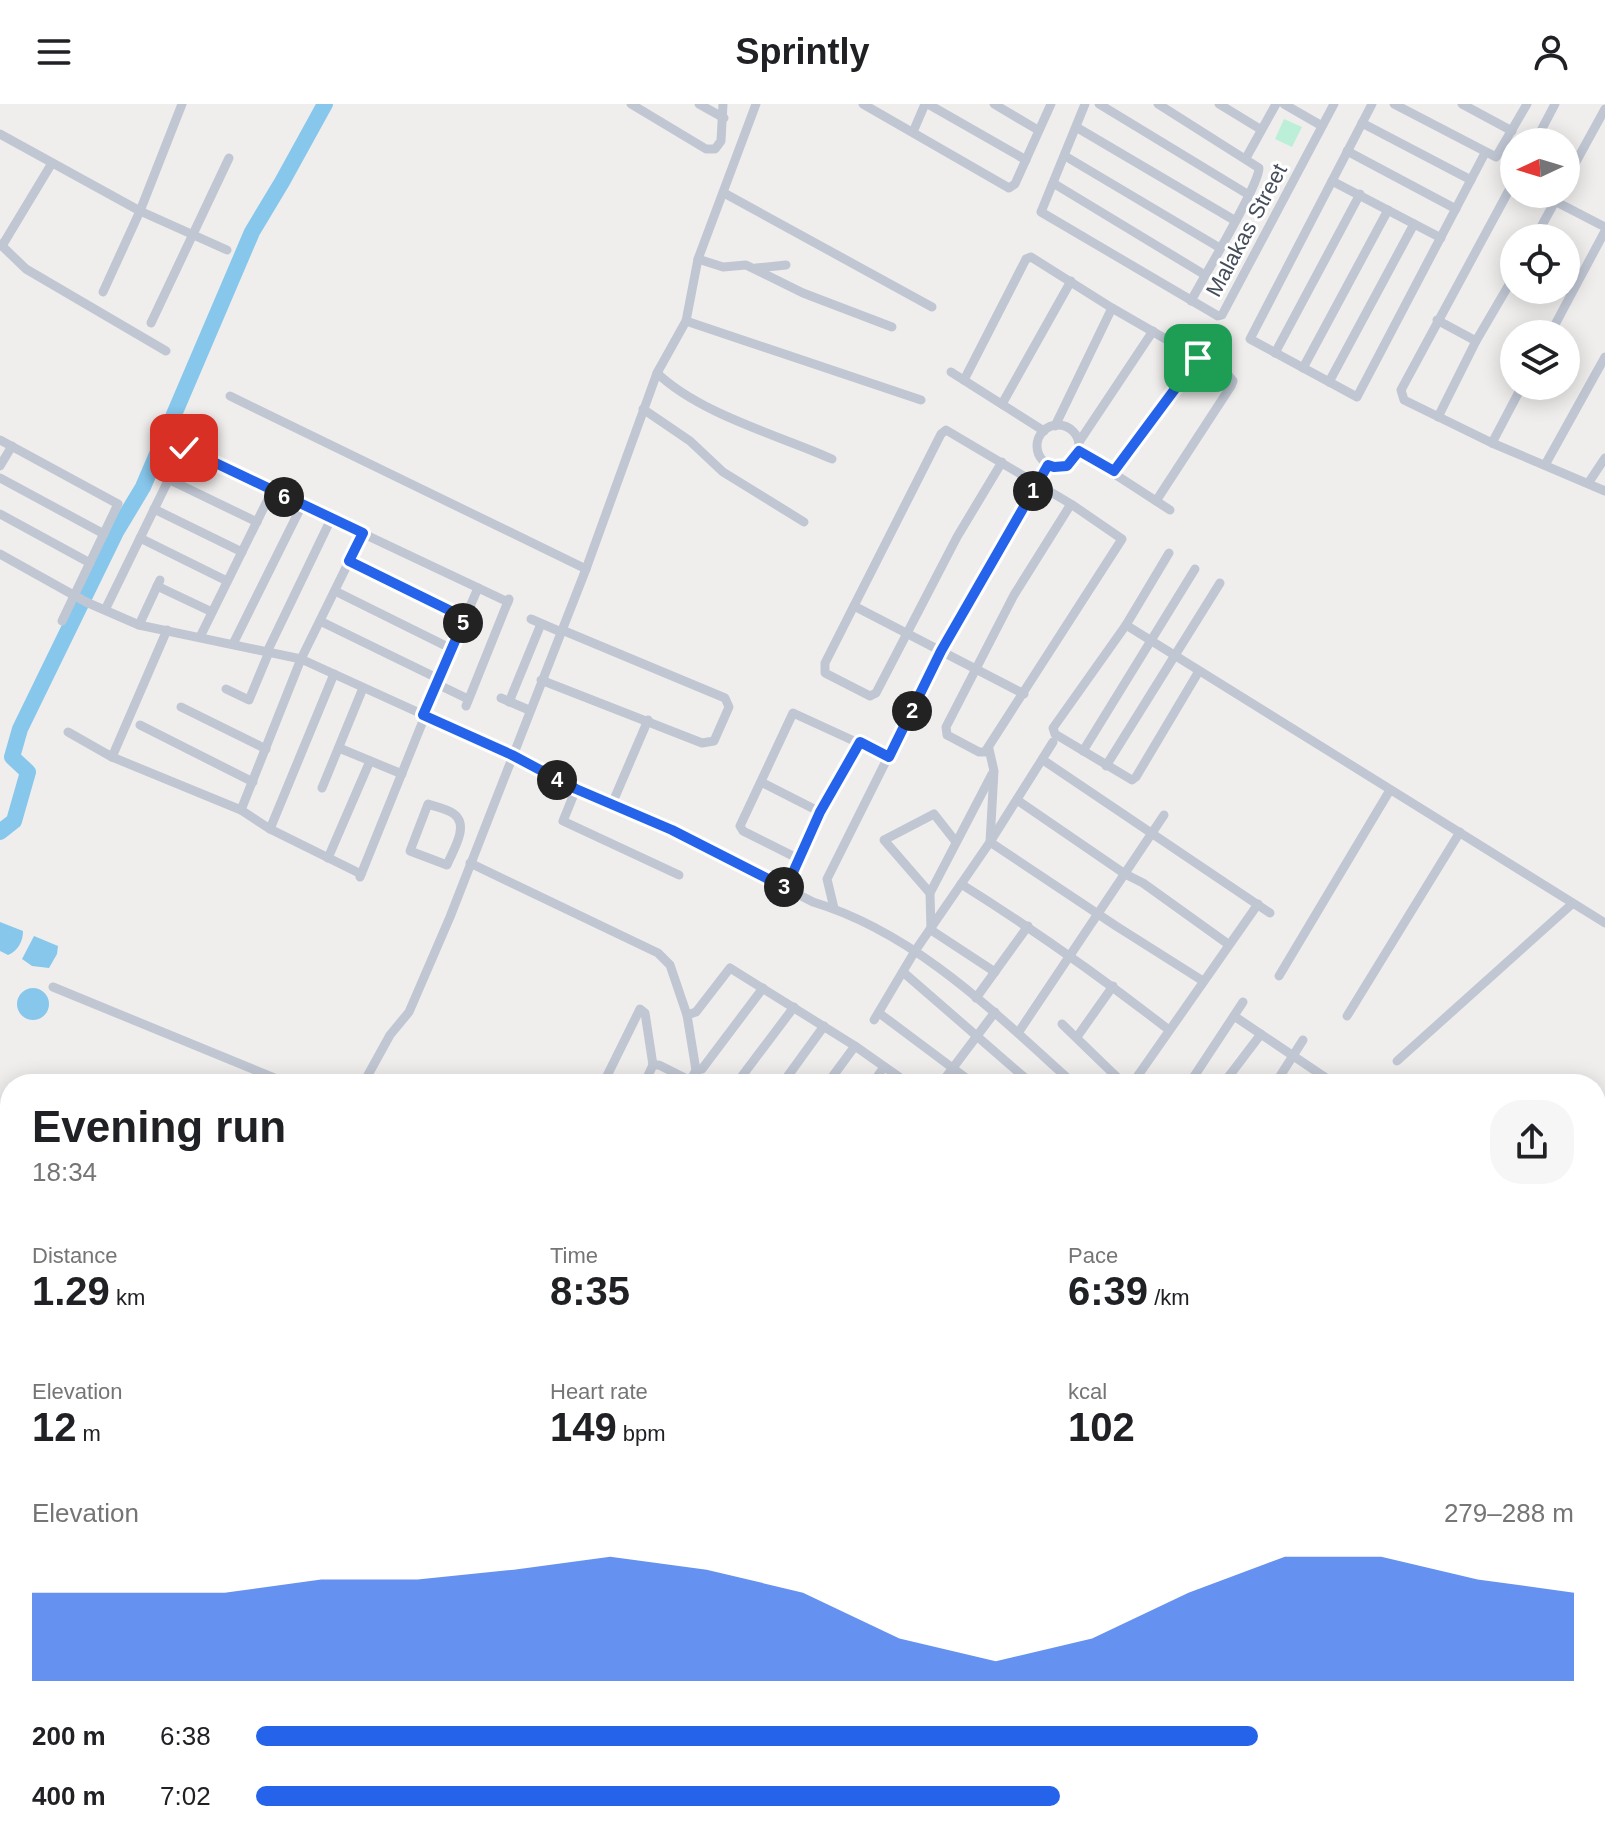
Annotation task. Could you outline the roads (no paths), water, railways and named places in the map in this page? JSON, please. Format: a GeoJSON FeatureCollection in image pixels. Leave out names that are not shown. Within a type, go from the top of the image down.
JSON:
{"type":"FeatureCollection","features":[{"type":"Feature","properties":{"kind":"street"},"geometry":{"type":"LineString","coordinates":[[103,292],[140,211],[182,104]]}},
{"type":"Feature","properties":{"kind":"street"},"geometry":{"type":"LineString","coordinates":[[631,104],[643,107],[706,149],[715,149],[721,141],[723,104]]}},
{"type":"Feature","properties":{"kind":"street"},"geometry":{"type":"LineString","coordinates":[[699,104],[724,118]]}},
{"type":"Feature","properties":{"kind":"street"},"geometry":{"type":"LineString","coordinates":[[369,1074],[390,1035],[414,1002],[470,863],[586,569],[657,373],[686,321],[698,259],[756,104]]}},
{"type":"Feature","properties":{"kind":"street"},"geometry":{"type":"LineString","coordinates":[[863,104],[884,109],[913,132],[1007,188],[1015,184],[1051,104]]}},
{"type":"Feature","properties":{"kind":"street"},"geometry":{"type":"LineString","coordinates":[[913,132],[927,104],[1026,160]]}},
{"type":"Feature","properties":{"kind":"street"},"geometry":{"type":"LineString","coordinates":[[994,104],[1038,130]]}},
{"type":"Feature","properties":{"kind":"street"},"geometry":{"type":"LineString","coordinates":[[1085,104],[1053,183],[1205,275]]}},
{"type":"Feature","properties":{"kind":"street"},"geometry":{"type":"LineString","coordinates":[[1099,104],[1249,195]]}},
{"type":"Feature","properties":{"kind":"street"},"geometry":{"type":"LineString","coordinates":[[1158,104],[1255,163],[1260,172],[1191,301]]}},
{"type":"Feature","properties":{"kind":"street"},"geometry":{"type":"LineString","coordinates":[[1219,104],[1260,129]]}},
{"type":"Feature","properties":{"kind":"street"},"geometry":{"type":"LineString","coordinates":[[1246,158],[1276,104]]}},
{"type":"Feature","properties":{"kind":"street"},"geometry":{"type":"LineString","coordinates":[[1284,104],[1295,107],[1322,126]]}},
{"type":"Feature","properties":{"kind":"street","name":"Malakas Street"},"geometry":{"type":"LineString","coordinates":[[1053,183],[1041,212],[1213,315],[1222,315],[1334,104]]}},
{"type":"Feature","properties":{"kind":"street"},"geometry":{"type":"LineString","coordinates":[[1372,104],[1250,339],[1357,397],[1485,153]]}},
{"type":"Feature","properties":{"kind":"street"},"geometry":{"type":"LineString","coordinates":[[1394,104],[1493,157],[1500,155]]}},
{"type":"Feature","properties":{"kind":"street"},"geometry":{"type":"LineString","coordinates":[[1462,104],[1506,128]]}},
{"type":"Feature","properties":{"kind":"street"},"geometry":{"type":"LineString","coordinates":[[1514,128],[1527,104]]}},
{"type":"Feature","properties":{"kind":"street"},"geometry":{"type":"LineString","coordinates":[[1542,128],[1555,104]]}},
{"type":"Feature","properties":{"kind":"street"},"geometry":{"type":"LineString","coordinates":[[1580,155],[1605,109]]}},
{"type":"Feature","properties":{"kind":"street"},"geometry":{"type":"LineString","coordinates":[[1362,123],[1471,180]]}},
{"type":"Feature","properties":{"kind":"street"},"geometry":{"type":"LineString","coordinates":[[1076,127],[1234,220]]}},
{"type":"Feature","properties":{"kind":"street"},"geometry":{"type":"LineString","coordinates":[[0,134],[140,211],[227,250]]}},
{"type":"Feature","properties":{"kind":"street"},"geometry":{"type":"LineString","coordinates":[[1347,151],[1456,209]]}},
{"type":"Feature","properties":{"kind":"street"},"geometry":{"type":"LineString","coordinates":[[1065,156],[1220,248]]}},
{"type":"Feature","properties":{"kind":"street"},"geometry":{"type":"LineString","coordinates":[[151,323],[229,158]]}},
{"type":"Feature","properties":{"kind":"street"},"geometry":{"type":"LineString","coordinates":[[52,163],[1,245],[26,269],[166,351]]}},
{"type":"Feature","properties":{"kind":"street"},"geometry":{"type":"LineString","coordinates":[[1332,181],[1441,238]]}},
{"type":"Feature","properties":{"kind":"street"},"geometry":{"type":"LineString","coordinates":[[724,193],[932,307]]}},
{"type":"Feature","properties":{"kind":"street"},"geometry":{"type":"LineString","coordinates":[[1275,353],[1360,194]]}},
{"type":"Feature","properties":{"kind":"street"},"geometry":{"type":"LineString","coordinates":[[1500,206],[1401,390],[1404,400],[1492,443],[1605,491]]}},
{"type":"Feature","properties":{"kind":"street"},"geometry":{"type":"LineString","coordinates":[[1557,320],[1605,229],[1572,208]]}},
{"type":"Feature","properties":{"kind":"street"},"geometry":{"type":"LineString","coordinates":[[1303,368],[1388,210]]}},
{"type":"Feature","properties":{"kind":"street"},"geometry":{"type":"LineString","coordinates":[[1329,382],[1414,224]]}},
{"type":"Feature","properties":{"kind":"street"},"geometry":{"type":"LineString","coordinates":[[964,380],[1026,259],[1031,257],[1228,375],[1233,381],[1156,501]]}},
{"type":"Feature","properties":{"kind":"street"},"geometry":{"type":"LineString","coordinates":[[698,259],[723,267],[746,265],[756,268],[803,293],[892,327]]}},
{"type":"Feature","properties":{"kind":"street"},"geometry":{"type":"LineString","coordinates":[[756,268],[786,265]]}},
{"type":"Feature","properties":{"kind":"street"},"geometry":{"type":"LineString","coordinates":[[1002,404],[1071,281]]}},
{"type":"Feature","properties":{"kind":"street"},"geometry":{"type":"LineString","coordinates":[[1438,417],[1500,300]]}},
{"type":"Feature","properties":{"kind":"street"},"geometry":{"type":"LineString","coordinates":[[1055,426],[1112,308]]}},
{"type":"Feature","properties":{"kind":"street"},"geometry":{"type":"LineString","coordinates":[[1437,320],[1476,341]]}},
{"type":"Feature","properties":{"kind":"street"},"geometry":{"type":"LineString","coordinates":[[686,321],[921,400]]}},
{"type":"Feature","properties":{"kind":"street"},"geometry":{"type":"LineString","coordinates":[[1153,331],[1079,447],[1067,466],[1048,465],[1038,449],[1044,431],[1055,426],[1068,427],[1079,447],[1170,510]]}},
{"type":"Feature","properties":{"kind":"street"},"geometry":{"type":"LineString","coordinates":[[1545,465],[1605,357]]}},
{"type":"Feature","properties":{"kind":"street"},"geometry":{"type":"LineString","coordinates":[[1114,471],[1198,358]]}},
{"type":"Feature","properties":{"kind":"street"},"geometry":{"type":"LineString","coordinates":[[951,372],[1044,431]]}},
{"type":"Feature","properties":{"kind":"street"},"geometry":{"type":"LineString","coordinates":[[657,373],[671,387],[702,405],[832,459]]}},
{"type":"Feature","properties":{"kind":"street"},"geometry":{"type":"LineString","coordinates":[[230,396],[586,569]]}},
{"type":"Feature","properties":{"kind":"street"},"geometry":{"type":"LineString","coordinates":[[1492,443],[1515,400]]}},
{"type":"Feature","properties":{"kind":"street"},"geometry":{"type":"LineString","coordinates":[[643,409],[690,441],[723,472],[804,522]]}},
{"type":"Feature","properties":{"kind":"street"},"geometry":{"type":"LineString","coordinates":[[1002,462],[957,537],[876,693],[870,696],[824,670],[941,434],[946,430],[1002,462],[1071,504],[1121,536],[1122,542],[989,749],[979,752],[947,735],[945,730],[1014,595],[1071,504]]}},
{"type":"Feature","properties":{"kind":"street"},"geometry":{"type":"LineString","coordinates":[[0,440],[118,504],[90,563],[79,598],[62,621]]}},
{"type":"Feature","properties":{"kind":"street"},"geometry":{"type":"LineString","coordinates":[[171,443],[508,600],[467,702],[438,682],[320,621]]}},
{"type":"Feature","properties":{"kind":"street"},"geometry":{"type":"LineString","coordinates":[[0,466],[12,446]]}},
{"type":"Feature","properties":{"kind":"street"},"geometry":{"type":"LineString","coordinates":[[105,610],[184,448]]}},
{"type":"Feature","properties":{"kind":"street"},"geometry":{"type":"LineString","coordinates":[[1589,482],[1605,458]]}},
{"type":"Feature","properties":{"kind":"street"},"geometry":{"type":"LineString","coordinates":[[834,908],[827,879],[941,651],[1048,465]]}},
{"type":"Feature","properties":{"kind":"street"},"geometry":{"type":"LineString","coordinates":[[0,478],[104,534]]}},
{"type":"Feature","properties":{"kind":"street"},"geometry":{"type":"LineString","coordinates":[[170,480],[257,522]]}},
{"type":"Feature","properties":{"kind":"street"},"geometry":{"type":"LineString","coordinates":[[200,637],[272,491]]}},
{"type":"Feature","properties":{"kind":"street"},"geometry":{"type":"LineString","coordinates":[[233,644],[302,504]]}},
{"type":"Feature","properties":{"kind":"street"},"geometry":{"type":"LineString","coordinates":[[154,509],[242,552]]}},
{"type":"Feature","properties":{"kind":"street"},"geometry":{"type":"LineString","coordinates":[[0,514],[90,563]]}},
{"type":"Feature","properties":{"kind":"street"},"geometry":{"type":"LineString","coordinates":[[226,689],[249,700],[268,652],[331,519]]}},
{"type":"Feature","properties":{"kind":"street"},"geometry":{"type":"LineString","coordinates":[[241,810],[301,659],[363,533]]}},
{"type":"Feature","properties":{"kind":"street"},"geometry":{"type":"LineString","coordinates":[[140,538],[227,581]]}},
{"type":"Feature","properties":{"kind":"street"},"geometry":{"type":"LineString","coordinates":[[1169,553],[1126,625],[1053,728],[1055,734],[1132,780],[1199,671]]}},
{"type":"Feature","properties":{"kind":"street"},"geometry":{"type":"LineString","coordinates":[[0,554],[79,598],[139,625],[301,659],[512,756],[576,789],[672,830],[813,902],[834,908],[886,932],[995,1012],[1063,1074]]}},
{"type":"Feature","properties":{"kind":"street"},"geometry":{"type":"LineString","coordinates":[[349,561],[465,618]]}},
{"type":"Feature","properties":{"kind":"street"},"geometry":{"type":"LineString","coordinates":[[1083,751],[1195,569]]}},
{"type":"Feature","properties":{"kind":"street"},"geometry":{"type":"LineString","coordinates":[[139,625],[158,583],[212,612]]}},
{"type":"Feature","properties":{"kind":"street"},"geometry":{"type":"LineString","coordinates":[[1106,766],[1220,583]]}},
{"type":"Feature","properties":{"kind":"street"},"geometry":{"type":"LineString","coordinates":[[68,732],[112,757],[241,810],[270,829],[360,875],[478,588]]}},
{"type":"Feature","properties":{"kind":"street"},"geometry":{"type":"LineString","coordinates":[[335,591],[452,649]]}},
{"type":"Feature","properties":{"kind":"street"},"geometry":{"type":"LineString","coordinates":[[854,606],[1024,694]]}},
{"type":"Feature","properties":{"kind":"street"},"geometry":{"type":"LineString","coordinates":[[531,619],[725,698],[729,703],[714,741],[702,743],[541,680]]}},
{"type":"Feature","properties":{"kind":"street"},"geometry":{"type":"LineString","coordinates":[[529,710],[505,700],[541,624]]}},
{"type":"Feature","properties":{"kind":"street"},"geometry":{"type":"LineString","coordinates":[[1126,625],[1605,923]]}},
{"type":"Feature","properties":{"kind":"street"},"geometry":{"type":"LineString","coordinates":[[112,757],[167,630]]}},
{"type":"Feature","properties":{"kind":"street"},"geometry":{"type":"LineString","coordinates":[[270,829],[334,674]]}},
{"type":"Feature","properties":{"kind":"street"},"geometry":{"type":"LineString","coordinates":[[322,788],[363,688]]}},
{"type":"Feature","properties":{"kind":"street"},"geometry":{"type":"LineString","coordinates":[[181,707],[266,749]]}},
{"type":"Feature","properties":{"kind":"street"},"geometry":{"type":"LineString","coordinates":[[799,859],[743,831],[740,826],[793,713],[889,757]]}},
{"type":"Feature","properties":{"kind":"street"},"geometry":{"type":"LineString","coordinates":[[612,804],[648,720]]}},
{"type":"Feature","properties":{"kind":"street"},"geometry":{"type":"LineString","coordinates":[[140,725],[253,782]]}},
{"type":"Feature","properties":{"kind":"street"},"geometry":{"type":"LineString","coordinates":[[786,888],[820,812],[860,742]]}},
{"type":"Feature","properties":{"kind":"street"},"geometry":{"type":"LineString","coordinates":[[961,1074],[876,1017],[915,951],[990,842],[1053,742]]}},
{"type":"Feature","properties":{"kind":"street"},"geometry":{"type":"LineString","coordinates":[[339,748],[402,774]]}},
{"type":"Feature","properties":{"kind":"street"},"geometry":{"type":"LineString","coordinates":[[989,749],[994,771],[990,842]]}},
{"type":"Feature","properties":{"kind":"street"},"geometry":{"type":"LineString","coordinates":[[1043,760],[1270,913]]}},
{"type":"Feature","properties":{"kind":"street"},"geometry":{"type":"LineString","coordinates":[[328,858],[370,761]]}},
{"type":"Feature","properties":{"kind":"street"},"geometry":{"type":"LineString","coordinates":[[931,930],[930,893],[994,771]]}},
{"type":"Feature","properties":{"kind":"street"},"geometry":{"type":"LineString","coordinates":[[761,782],[820,812]]}},
{"type":"Feature","properties":{"kind":"street"},"geometry":{"type":"LineString","coordinates":[[576,789],[563,821],[679,875]]}},
{"type":"Feature","properties":{"kind":"street"},"geometry":{"type":"LineString","coordinates":[[1279,976],[1390,790]]}},
{"type":"Feature","properties":{"kind":"street"},"geometry":{"type":"LineString","coordinates":[[1017,800],[1143,883],[1228,944]]}},
{"type":"Feature","properties":{"kind":"street"},"geometry":{"type":"LineString","coordinates":[[428,804],[455,814],[460,822],[461,831],[447,865],[410,851],[428,804]]}},
{"type":"Feature","properties":{"kind":"street"},"geometry":{"type":"LineString","coordinates":[[930,893],[884,840],[934,814],[956,842]]}},
{"type":"Feature","properties":{"kind":"street"},"geometry":{"type":"LineString","coordinates":[[1018,1033],[1164,815]]}},
{"type":"Feature","properties":{"kind":"street"},"geometry":{"type":"LineString","coordinates":[[1347,1016],[1460,832]]}},
{"type":"Feature","properties":{"kind":"street"},"geometry":{"type":"LineString","coordinates":[[990,842],[1203,981]]}},
{"type":"Feature","properties":{"kind":"street"},"geometry":{"type":"LineString","coordinates":[[470,863],[658,953],[670,965],[687,1015],[695,1074]]}},
{"type":"Feature","properties":{"kind":"street"},"geometry":{"type":"LineString","coordinates":[[961,884],[1070,955],[1169,1030]]}},
{"type":"Feature","properties":{"kind":"street"},"geometry":{"type":"LineString","coordinates":[[1139,1074],[1258,904]]}},
{"type":"Feature","properties":{"kind":"street"},"geometry":{"type":"LineString","coordinates":[[1397,1061],[1572,904]]}},
{"type":"Feature","properties":{"kind":"street"},"geometry":{"type":"LineString","coordinates":[[976,998],[987,987],[1028,926]]}},
{"type":"Feature","properties":{"kind":"street"},"geometry":{"type":"LineString","coordinates":[[931,930],[995,972]]}},
{"type":"Feature","properties":{"kind":"street"},"geometry":{"type":"LineString","coordinates":[[687,1015],[696,1012],[730,968],[894,1074]]}},
{"type":"Feature","properties":{"kind":"street"},"geometry":{"type":"LineString","coordinates":[[903,972],[1021,1074]]}},
{"type":"Feature","properties":{"kind":"street"},"geometry":{"type":"LineString","coordinates":[[1077,1037],[1113,986]]}},
{"type":"Feature","properties":{"kind":"street"},"geometry":{"type":"LineString","coordinates":[[53,987],[265,1074]]}},
{"type":"Feature","properties":{"kind":"street"},"geometry":{"type":"LineString","coordinates":[[696,1070],[702,1069],[763,988]]}},
{"type":"Feature","properties":{"kind":"street"},"geometry":{"type":"LineString","coordinates":[[1196,1074],[1243,1002]]}},
{"type":"Feature","properties":{"kind":"street"},"geometry":{"type":"LineString","coordinates":[[744,1074],[794,1007]]}},
{"type":"Feature","properties":{"kind":"street"},"geometry":{"type":"LineString","coordinates":[[608,1074],[640,1009],[645,1013],[653,1065],[649,1074]]}},
{"type":"Feature","properties":{"kind":"street"},"geometry":{"type":"LineString","coordinates":[[947,1074],[995,1012]]}},
{"type":"Feature","properties":{"kind":"street"},"geometry":{"type":"LineString","coordinates":[[1234,1016],[1319,1074]]}},
{"type":"Feature","properties":{"kind":"street"},"geometry":{"type":"LineString","coordinates":[[1062,1024],[1114,1074]]}},
{"type":"Feature","properties":{"kind":"street"},"geometry":{"type":"LineString","coordinates":[[789,1074],[824,1026]]}},
{"type":"Feature","properties":{"kind":"street"},"geometry":{"type":"LineString","coordinates":[[1231,1074],[1261,1034]]}},
{"type":"Feature","properties":{"kind":"street"},"geometry":{"type":"LineString","coordinates":[[1282,1074],[1303,1040]]}},
{"type":"Feature","properties":{"kind":"street"},"geometry":{"type":"LineString","coordinates":[[834,1074],[855,1046]]}},
{"type":"Feature","properties":{"kind":"street"},"geometry":{"type":"LineString","coordinates":[[653,1065],[676,1074]]}},
{"type":"Feature","properties":{"kind":"street"},"geometry":{"type":"LineString","coordinates":[[879,1074],[884,1067]]}},
{"type":"Feature","properties":{"kind":"water"},"geometry":{"type":"Polygon","coordinates":[[[0,922],[23,931],[19,945],[8,955],[0,951],[0,922]]]}},
{"type":"Feature","properties":{"kind":"water"},"geometry":{"type":"Polygon","coordinates":[[[34,936],[58,946],[49,968],[32,966],[22,959],[34,936]]]}},
{"type":"Feature","properties":{"kind":"water"},"geometry":{"type":"Polygon","coordinates":[[[33,988],[44,993],[49,1004],[44,1015],[33,1020],[22,1015],[17,1004],[22,993],[33,988]]]}},
{"type":"Feature","properties":{"kind":"waterway"},"geometry":{"type":"LineString","coordinates":[[0,832],[14,821],[28,772],[12,757],[20,729],[116,532],[143,487],[252,232],[325,104]]}}]}
